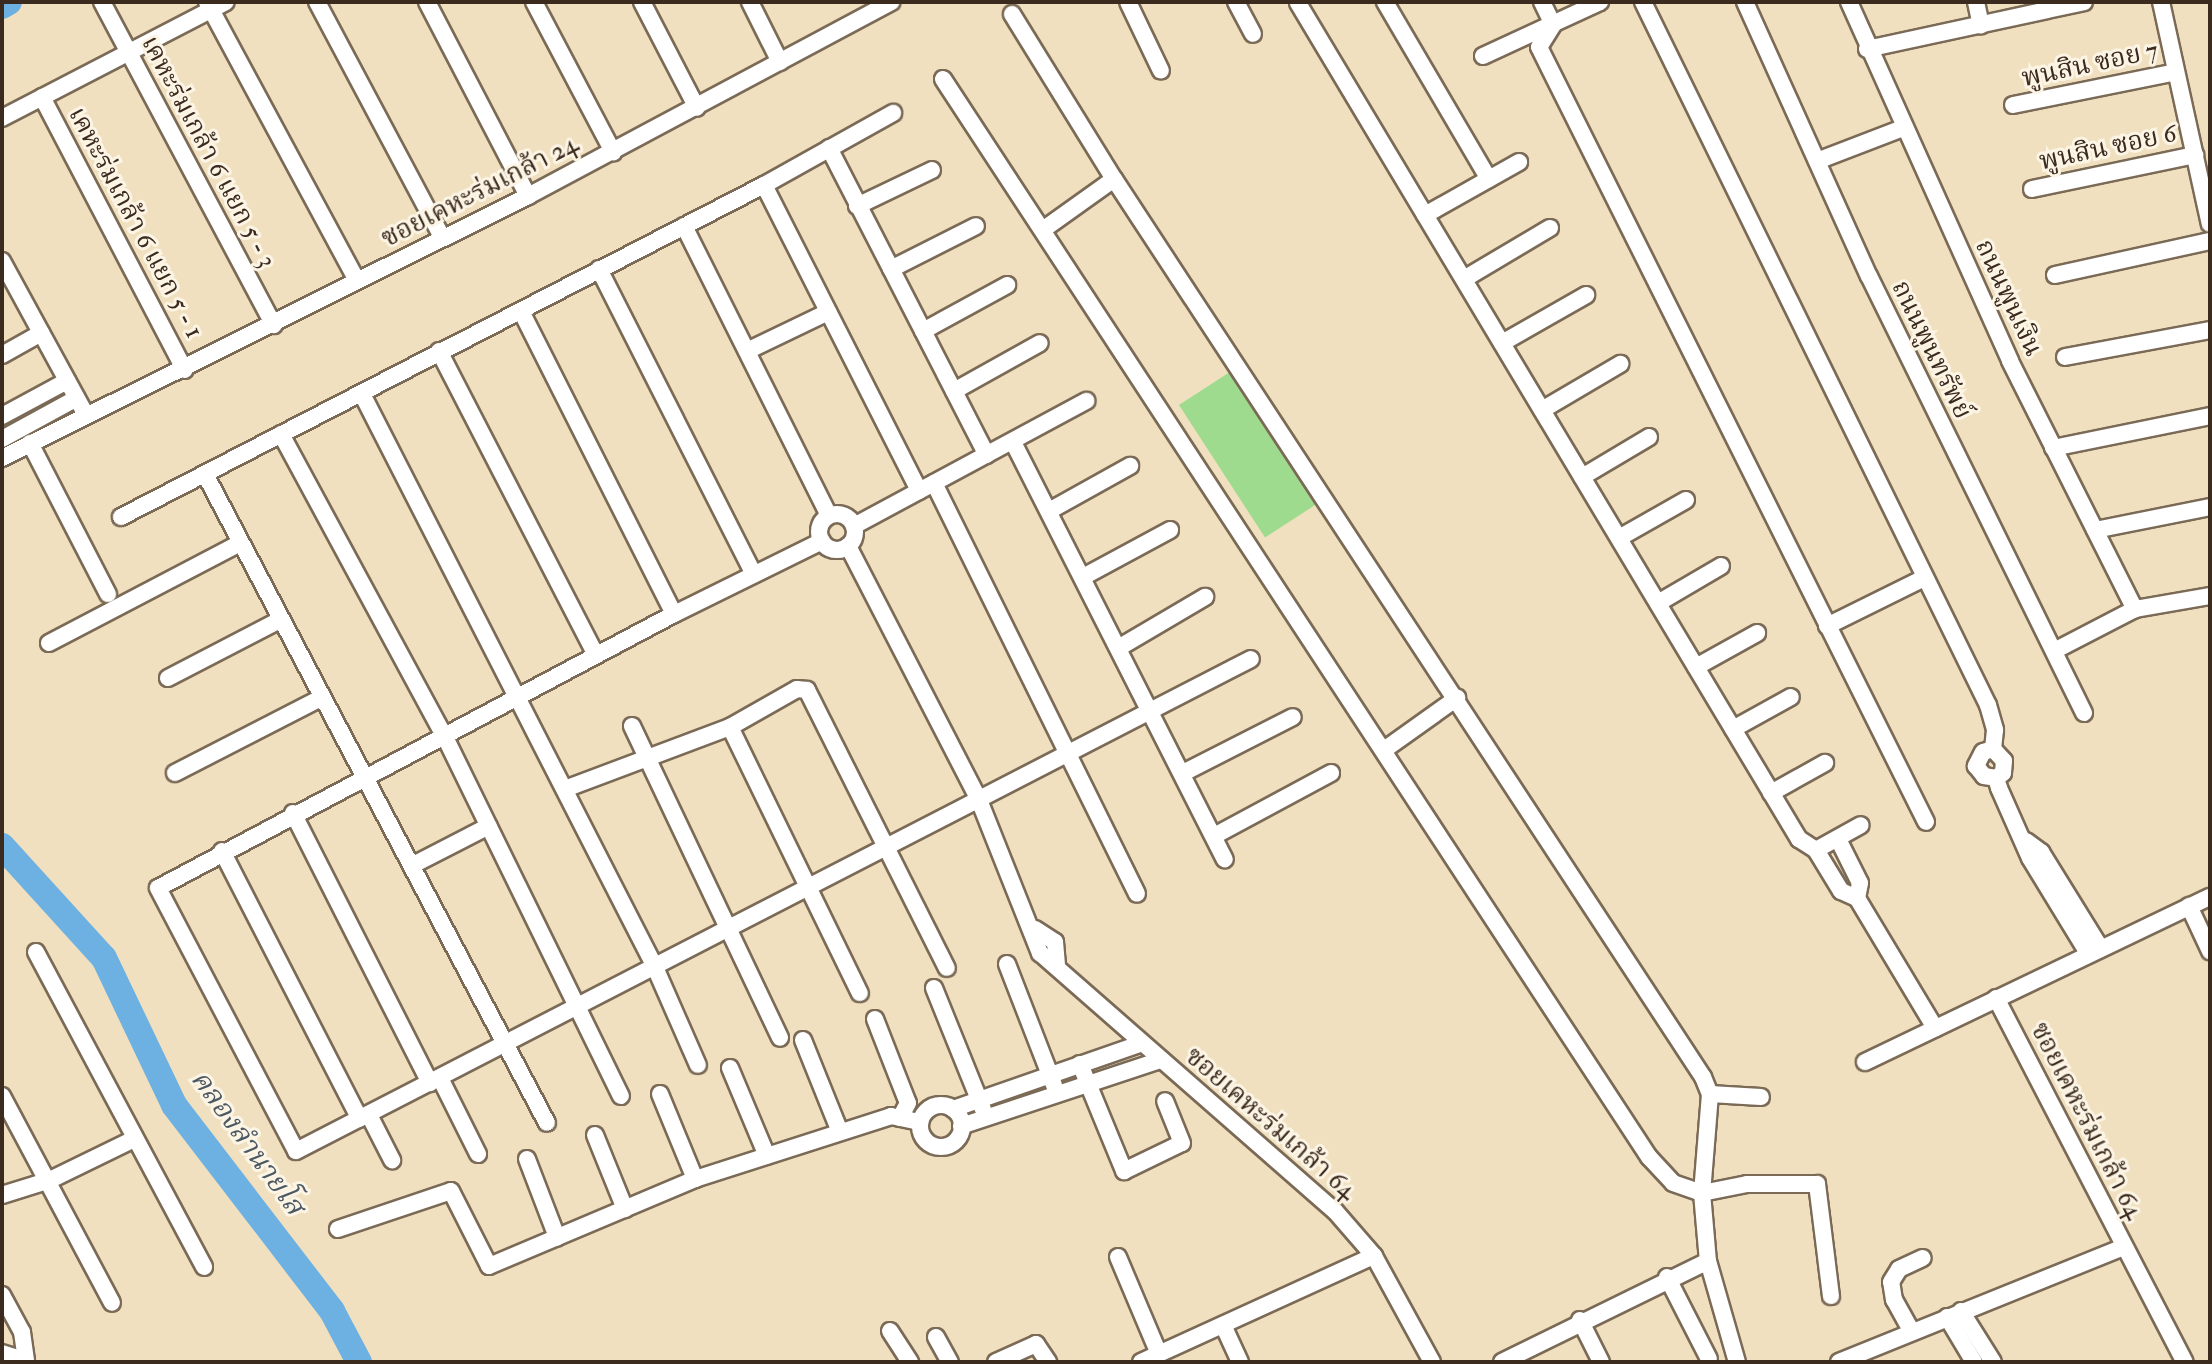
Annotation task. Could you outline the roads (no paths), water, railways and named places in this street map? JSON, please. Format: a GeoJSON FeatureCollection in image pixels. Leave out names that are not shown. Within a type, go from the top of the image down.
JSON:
{"type":"FeatureCollection","features":[{"type":"Feature","properties":{"kind":"street","name":"เคหะร่มเกล้า 6 แยก 5 - 3"},"geometry":{"type":"LineString","coordinates":[[102,2],[274,325]]}},
{"type":"Feature","properties":{"kind":"street"},"geometry":{"type":"LineString","coordinates":[[317,2],[442,237]]}},
{"type":"Feature","properties":{"kind":"street"},"geometry":{"type":"LineString","coordinates":[[427,2],[528,196]]}},
{"type":"Feature","properties":{"kind":"street"},"geometry":{"type":"LineString","coordinates":[[534,2],[613,152]]}},
{"type":"Feature","properties":{"kind":"street"},"geometry":{"type":"LineString","coordinates":[[642,2],[697,108]]}},
{"type":"Feature","properties":{"kind":"street"},"geometry":{"type":"LineString","coordinates":[[750,2],[780,62]]}},
{"type":"Feature","properties":{"kind":"street","name":"ซอยเคหะร่มเกล้า 24"},"geometry":{"type":"LineString","coordinates":[[81,406],[185,370],[697,108],[780,62],[862,9],[891,2]]}},
{"type":"Feature","properties":{"kind":"street"},"geometry":{"type":"LineString","coordinates":[[1128,2],[1161,71]]}},
{"type":"Feature","properties":{"kind":"street"},"geometry":{"type":"LineString","coordinates":[[1236,2],[1253,34]]}},
{"type":"Feature","properties":{"kind":"street"},"geometry":{"type":"LineString","coordinates":[[1385,2],[1489,179]]}},
{"type":"Feature","properties":{"kind":"street"},"geometry":{"type":"LineString","coordinates":[[1542,2],[1553,25]]}},
{"type":"Feature","properties":{"kind":"street"},"geometry":{"type":"LineString","coordinates":[[1483,56],[1600,2]]}},
{"type":"Feature","properties":{"kind":"street"},"geometry":{"type":"LineString","coordinates":[[1643,2],[1922,579],[1988,705],[1995,730],[1993,749],[2004,767],[1996,778],[2026,841],[2030,858],[2094,950]]}},
{"type":"Feature","properties":{"kind":"street","name":"ถนนพูนเงิน"},"geometry":{"type":"LineString","coordinates":[[1849,2],[1903,128],[2053,448],[2135,609]]}},
{"type":"Feature","properties":{"kind":"street"},"geometry":{"type":"LineString","coordinates":[[1976,2],[1981,25]]}},
{"type":"Feature","properties":{"kind":"street"},"geometry":{"type":"LineString","coordinates":[[1867,49],[2084,2]]}},
{"type":"Feature","properties":{"kind":"street"},"geometry":{"type":"LineString","coordinates":[[2161,2],[2210,224]]}},
{"type":"Feature","properties":{"kind":"street"},"geometry":{"type":"LineString","coordinates":[[1298,3],[1799,839],[1816,850],[1841,891],[1857,898],[1935,1028]]}},
{"type":"Feature","properties":{"kind":"street","name":"ถนนพูนทรัพย์"},"geometry":{"type":"LineString","coordinates":[[1749,3],[1817,161],[2084,713]]}},
{"type":"Feature","properties":{"kind":"street"},"geometry":{"type":"LineString","coordinates":[[2,118],[129,55],[215,5],[357,280]]}},
{"type":"Feature","properties":{"kind":"street"},"geometry":{"type":"LineString","coordinates":[[1012,14],[1114,179],[1703,1077],[1710,1094],[1702,1193],[1708,1261],[1737,1362]]}},
{"type":"Feature","properties":{"kind":"street"},"geometry":{"type":"LineString","coordinates":[[1553,25],[1539,47],[1926,822]]}},
{"type":"Feature","properties":{"kind":"street","name":"พูนสิน ซอย 7"},"geometry":{"type":"LineString","coordinates":[[2013,105],[2176,72]]}},
{"type":"Feature","properties":{"kind":"street"},"geometry":{"type":"LineString","coordinates":[[943,79],[1649,1157],[1673,1183],[1702,1193],[1747,1184],[1817,1184],[1831,1296]]}},
{"type":"Feature","properties":{"kind":"street","name":"เคหะร่มเกล้า 6 แยก 5 - 1"},"geometry":{"type":"LineString","coordinates":[[42,97],[185,370]]}},
{"type":"Feature","properties":{"kind":"street"},"geometry":{"type":"LineString","coordinates":[[121,517],[206,476],[439,351],[764,185],[893,113]]}},
{"type":"Feature","properties":{"kind":"street"},"geometry":{"type":"LineString","coordinates":[[1817,161],[1903,128]]}},
{"type":"Feature","properties":{"kind":"street"},"geometry":{"type":"LineString","coordinates":[[829,148],[987,455]]}},
{"type":"Feature","properties":{"kind":"street","name":"พูนสิน ซอย 6"},"geometry":{"type":"LineString","coordinates":[[2032,189],[2195,155]]}},
{"type":"Feature","properties":{"kind":"street"},"geometry":{"type":"LineString","coordinates":[[1425,215],[1519,162]]}},
{"type":"Feature","properties":{"kind":"street"},"geometry":{"type":"LineString","coordinates":[[857,206],[932,170]]}},
{"type":"Feature","properties":{"kind":"street"},"geometry":{"type":"LineString","coordinates":[[1044,229],[1114,179]]}},
{"type":"Feature","properties":{"kind":"street"},"geometry":{"type":"LineString","coordinates":[[764,185],[828,312],[926,487],[1068,753],[1137,894]]}},
{"type":"Feature","properties":{"kind":"street"},"geometry":{"type":"LineString","coordinates":[[684,226],[829,515]]}},
{"type":"Feature","properties":{"kind":"street"},"geometry":{"type":"LineString","coordinates":[[891,269],[976,226]]}},
{"type":"Feature","properties":{"kind":"street"},"geometry":{"type":"LineString","coordinates":[[1464,279],[1550,228]]}},
{"type":"Feature","properties":{"kind":"street"},"geometry":{"type":"LineString","coordinates":[[2055,275],[2210,241]]}},
{"type":"Feature","properties":{"kind":"street"},"geometry":{"type":"LineString","coordinates":[[2,261],[81,406]]}},
{"type":"Feature","properties":{"kind":"street"},"geometry":{"type":"LineString","coordinates":[[599,269],[754,574]]}},
{"type":"Feature","properties":{"kind":"street"},"geometry":{"type":"LineString","coordinates":[[923,331],[1007,285]]}},
{"type":"Feature","properties":{"kind":"street"},"geometry":{"type":"LineString","coordinates":[[1502,343],[1586,295]]}},
{"type":"Feature","properties":{"kind":"street"},"geometry":{"type":"LineString","coordinates":[[521,311],[674,614]]}},
{"type":"Feature","properties":{"kind":"street"},"geometry":{"type":"LineString","coordinates":[[747,351],[828,312]]}},
{"type":"Feature","properties":{"kind":"street"},"geometry":{"type":"LineString","coordinates":[[2065,357],[2210,330]]}},
{"type":"Feature","properties":{"kind":"street"},"geometry":{"type":"LineString","coordinates":[[2,355],[41,333]]}},
{"type":"Feature","properties":{"kind":"street"},"geometry":{"type":"LineString","coordinates":[[954,391],[1040,343]]}},
{"type":"Feature","properties":{"kind":"street"},"geometry":{"type":"LineString","coordinates":[[439,351],[596,655]]}},
{"type":"Feature","properties":{"kind":"street"},"geometry":{"type":"LineString","coordinates":[[1542,410],[1620,364]]}},
{"type":"Feature","properties":{"kind":"street"},"geometry":{"type":"LineString","coordinates":[[2,416],[67,381]]}},
{"type":"Feature","properties":{"kind":"street"},"geometry":{"type":"LineString","coordinates":[[362,394],[654,965],[698,1065]]}},
{"type":"Feature","properties":{"kind":"street"},"geometry":{"type":"LineString","coordinates":[[1057,966],[1055,942],[1035,929],[979,800],[848,546],[854,526],[1086,401]]}},
{"type":"Feature","properties":{"kind":"street"},"geometry":{"type":"LineString","coordinates":[[2,439],[81,406]]}},
{"type":"Feature","properties":{"kind":"street"},"geometry":{"type":"LineString","coordinates":[[2,458],[30,443],[81,406]]}},
{"type":"Feature","properties":{"kind":"street"},"geometry":{"type":"LineString","coordinates":[[2053,448],[2210,416]]}},
{"type":"Feature","properties":{"kind":"street"},"geometry":{"type":"LineString","coordinates":[[281,434],[444,735],[621,1096]]}},
{"type":"Feature","properties":{"kind":"street"},"geometry":{"type":"LineString","coordinates":[[1582,477],[1649,437]]}},
{"type":"Feature","properties":{"kind":"street"},"geometry":{"type":"LineString","coordinates":[[1013,442],[1120,647],[1225,859]]}},
{"type":"Feature","properties":{"kind":"street"},"geometry":{"type":"LineString","coordinates":[[30,443],[108,594]]}},
{"type":"Feature","properties":{"kind":"street"},"geometry":{"type":"LineString","coordinates":[[1049,511],[1130,466]]}},
{"type":"Feature","properties":{"kind":"street"},"geometry":{"type":"LineString","coordinates":[[206,476],[278,621],[366,776],[547,1123]]}},
{"type":"Feature","properties":{"kind":"street"},"geometry":{"type":"LineString","coordinates":[[1619,538],[1686,500]]}},
{"type":"Feature","properties":{"kind":"street"},"geometry":{"type":"LineString","coordinates":[[2095,530],[2210,507]]}},
{"type":"Feature","properties":{"kind":"street"},"geometry":{"type":"LineString","coordinates":[[829,515],[844,515],[854,526]]}},
{"type":"Feature","properties":{"kind":"street"},"geometry":{"type":"LineString","coordinates":[[829,515],[820,526],[822,541],[834,549],[848,546]]}},
{"type":"Feature","properties":{"kind":"street"},"geometry":{"type":"LineString","coordinates":[[1083,577],[1170,530]]}},
{"type":"Feature","properties":{"kind":"street"},"geometry":{"type":"LineString","coordinates":[[822,541],[674,614],[293,813],[158,890],[295,1150],[435,1081],[1068,753],[1154,714],[1251,659]]}},
{"type":"Feature","properties":{"kind":"street"},"geometry":{"type":"LineString","coordinates":[[49,643],[240,543]]}},
{"type":"Feature","properties":{"kind":"street"},"geometry":{"type":"LineString","coordinates":[[1658,603],[1721,566]]}},
{"type":"Feature","properties":{"kind":"street"},"geometry":{"type":"LineString","coordinates":[[1827,626],[1922,579]]}},
{"type":"Feature","properties":{"kind":"street"},"geometry":{"type":"LineString","coordinates":[[2054,651],[2135,609],[2210,596]]}},
{"type":"Feature","properties":{"kind":"street"},"geometry":{"type":"LineString","coordinates":[[1120,647],[1205,597]]}},
{"type":"Feature","properties":{"kind":"street"},"geometry":{"type":"LineString","coordinates":[[168,678],[278,621]]}},
{"type":"Feature","properties":{"kind":"street"},"geometry":{"type":"LineString","coordinates":[[1696,667],[1757,633]]}},
{"type":"Feature","properties":{"kind":"street"},"geometry":{"type":"LineString","coordinates":[[565,789],[730,727],[797,689],[807,690],[890,846],[947,968]]}},
{"type":"Feature","properties":{"kind":"street"},"geometry":{"type":"LineString","coordinates":[[1733,729],[1791,697]]}},
{"type":"Feature","properties":{"kind":"street"},"geometry":{"type":"LineString","coordinates":[[175,773],[321,698]]}},
{"type":"Feature","properties":{"kind":"street"},"geometry":{"type":"LineString","coordinates":[[1384,750],[1457,698]]}},
{"type":"Feature","properties":{"kind":"street"},"geometry":{"type":"LineString","coordinates":[[1183,773],[1293,717]]}},
{"type":"Feature","properties":{"kind":"street"},"geometry":{"type":"LineString","coordinates":[[632,726],[731,926],[780,1038]]}},
{"type":"Feature","properties":{"kind":"street"},"geometry":{"type":"LineString","coordinates":[[730,727],[860,993]]}},
{"type":"Feature","properties":{"kind":"street"},"geometry":{"type":"LineString","coordinates":[[1771,793],[1825,763]]}},
{"type":"Feature","properties":{"kind":"street"},"geometry":{"type":"LineString","coordinates":[[1214,836],[1331,773]]}},
{"type":"Feature","properties":{"kind":"street"},"geometry":{"type":"LineString","coordinates":[[293,813],[435,1081],[478,1154]]}},
{"type":"Feature","properties":{"kind":"street"},"geometry":{"type":"LineString","coordinates":[[1816,850],[1861,825]]}},
{"type":"Feature","properties":{"kind":"street"},"geometry":{"type":"LineString","coordinates":[[413,865],[489,826]]}},
{"type":"Feature","properties":{"kind":"street"},"geometry":{"type":"LineString","coordinates":[[1838,839],[1860,883],[1857,898]]}},
{"type":"Feature","properties":{"kind":"street"},"geometry":{"type":"LineString","coordinates":[[222,851],[364,1117],[392,1160]]}},
{"type":"Feature","properties":{"kind":"street"},"geometry":{"type":"LineString","coordinates":[[1865,1062],[2210,897]]}},
{"type":"Feature","properties":{"kind":"street"},"geometry":{"type":"LineString","coordinates":[[2189,906],[2210,951]]}},
{"type":"Feature","properties":{"kind":"street","name":"ซอยเคหะร่มเกล้า 64"},"geometry":{"type":"LineString","coordinates":[[1035,929],[1040,953],[1335,1211],[1374,1256],[1432,1362]]}},
{"type":"Feature","properties":{"kind":"street"},"geometry":{"type":"LineString","coordinates":[[36,952],[204,1267]]}},
{"type":"Feature","properties":{"kind":"street"},"geometry":{"type":"LineString","coordinates":[[1007,964],[1058,1094]]}},
{"type":"Feature","properties":{"kind":"street"},"geometry":{"type":"LineString","coordinates":[[934,988],[987,1117]]}},
{"type":"Feature","properties":{"kind":"street","name":"ซอยเคหะร่มเกล้า 64"},"geometry":{"type":"LineString","coordinates":[[1839,1362],[2123,1247],[1996,998]]}},
{"type":"Feature","properties":{"kind":"street"},"geometry":{"type":"LineString","coordinates":[[875,1019],[908,1103],[900,1118]]}},
{"type":"Feature","properties":{"kind":"street"},"geometry":{"type":"LineString","coordinates":[[803,1040],[840,1132]]}},
{"type":"Feature","properties":{"kind":"street"},"geometry":{"type":"LineString","coordinates":[[920,1122],[934,1106],[953,1109],[1142,1043]]}},
{"type":"Feature","properties":{"kind":"street"},"geometry":{"type":"LineString","coordinates":[[920,1122],[925,1140],[937,1146],[952,1144],[961,1126],[1161,1060]]}},
{"type":"Feature","properties":{"kind":"street"},"geometry":{"type":"LineString","coordinates":[[1080,1064],[1124,1171],[1182,1143],[1165,1101]]}},
{"type":"Feature","properties":{"kind":"street"},"geometry":{"type":"LineString","coordinates":[[730,1068],[767,1156]]}},
{"type":"Feature","properties":{"kind":"street"},"geometry":{"type":"LineString","coordinates":[[660,1094],[697,1178]]}},
{"type":"Feature","properties":{"kind":"street"},"geometry":{"type":"LineString","coordinates":[[1710,1094],[1761,1097]]}},
{"type":"Feature","properties":{"kind":"street"},"geometry":{"type":"LineString","coordinates":[[2,1096],[50,1180],[112,1303]]}},
{"type":"Feature","properties":{"kind":"street"},"geometry":{"type":"LineString","coordinates":[[953,1109],[961,1126]]}},
{"type":"Feature","properties":{"kind":"street"},"geometry":{"type":"LineString","coordinates":[[338,1229],[451,1191],[489,1266],[697,1178],[840,1132],[900,1118],[920,1122]]}},
{"type":"Feature","properties":{"kind":"street"},"geometry":{"type":"LineString","coordinates":[[595,1135],[625,1209]]}},
{"type":"Feature","properties":{"kind":"street"},"geometry":{"type":"LineString","coordinates":[[2,1195],[50,1180],[134,1139]]}},
{"type":"Feature","properties":{"kind":"street"},"geometry":{"type":"LineString","coordinates":[[527,1159],[557,1237]]}},
{"type":"Feature","properties":{"kind":"street"},"geometry":{"type":"LineString","coordinates":[[2123,1247],[2185,1362]]}},
{"type":"Feature","properties":{"kind":"street"},"geometry":{"type":"LineString","coordinates":[[1141,1362],[1374,1256]]}},
{"type":"Feature","properties":{"kind":"street"},"geometry":{"type":"LineString","coordinates":[[1118,1257],[1159,1354]]}},
{"type":"Feature","properties":{"kind":"street"},"geometry":{"type":"LineString","coordinates":[[1912,1332],[1894,1300],[1891,1282],[1899,1269],[1923,1258]]}},
{"type":"Feature","properties":{"kind":"street"},"geometry":{"type":"LineString","coordinates":[[1502,1362],[1667,1277],[1708,1261]]}},
{"type":"Feature","properties":{"kind":"street"},"geometry":{"type":"LineString","coordinates":[[1667,1277],[1709,1359]]}},
{"type":"Feature","properties":{"kind":"street"},"geometry":{"type":"LineString","coordinates":[[2,1295],[22,1332],[26,1362],[2,1353]]}},
{"type":"Feature","properties":{"kind":"street"},"geometry":{"type":"LineString","coordinates":[[1954,1314],[1983,1360]]}},
{"type":"Feature","properties":{"kind":"street"},"geometry":{"type":"LineString","coordinates":[[1580,1320],[1601,1362]]}},
{"type":"Feature","properties":{"kind":"street"},"geometry":{"type":"LineString","coordinates":[[1223,1325],[1240,1362]]}},
{"type":"Feature","properties":{"kind":"street"},"geometry":{"type":"LineString","coordinates":[[890,1331],[910,1362]]}},
{"type":"Feature","properties":{"kind":"street"},"geometry":{"type":"LineString","coordinates":[[936,1337],[950,1362]]}},
{"type":"Feature","properties":{"kind":"street"},"geometry":{"type":"LineString","coordinates":[[1888,1342],[1888,1362]]}},
{"type":"Feature","properties":{"kind":"street"},"geometry":{"type":"LineString","coordinates":[[996,1362],[1036,1344],[1048,1362]]}},
{"type":"Feature","properties":{"kind":"waterway"},"geometry":{"type":"LineString","coordinates":[[2,6],[9,2]]}},
{"type":"Feature","properties":{"kind":"waterway","name":"คลองลำนายโส"},"geometry":{"type":"LineString","coordinates":[[2,846],[104,958],[174,1105],[332,1311],[359,1362]]}}]}
